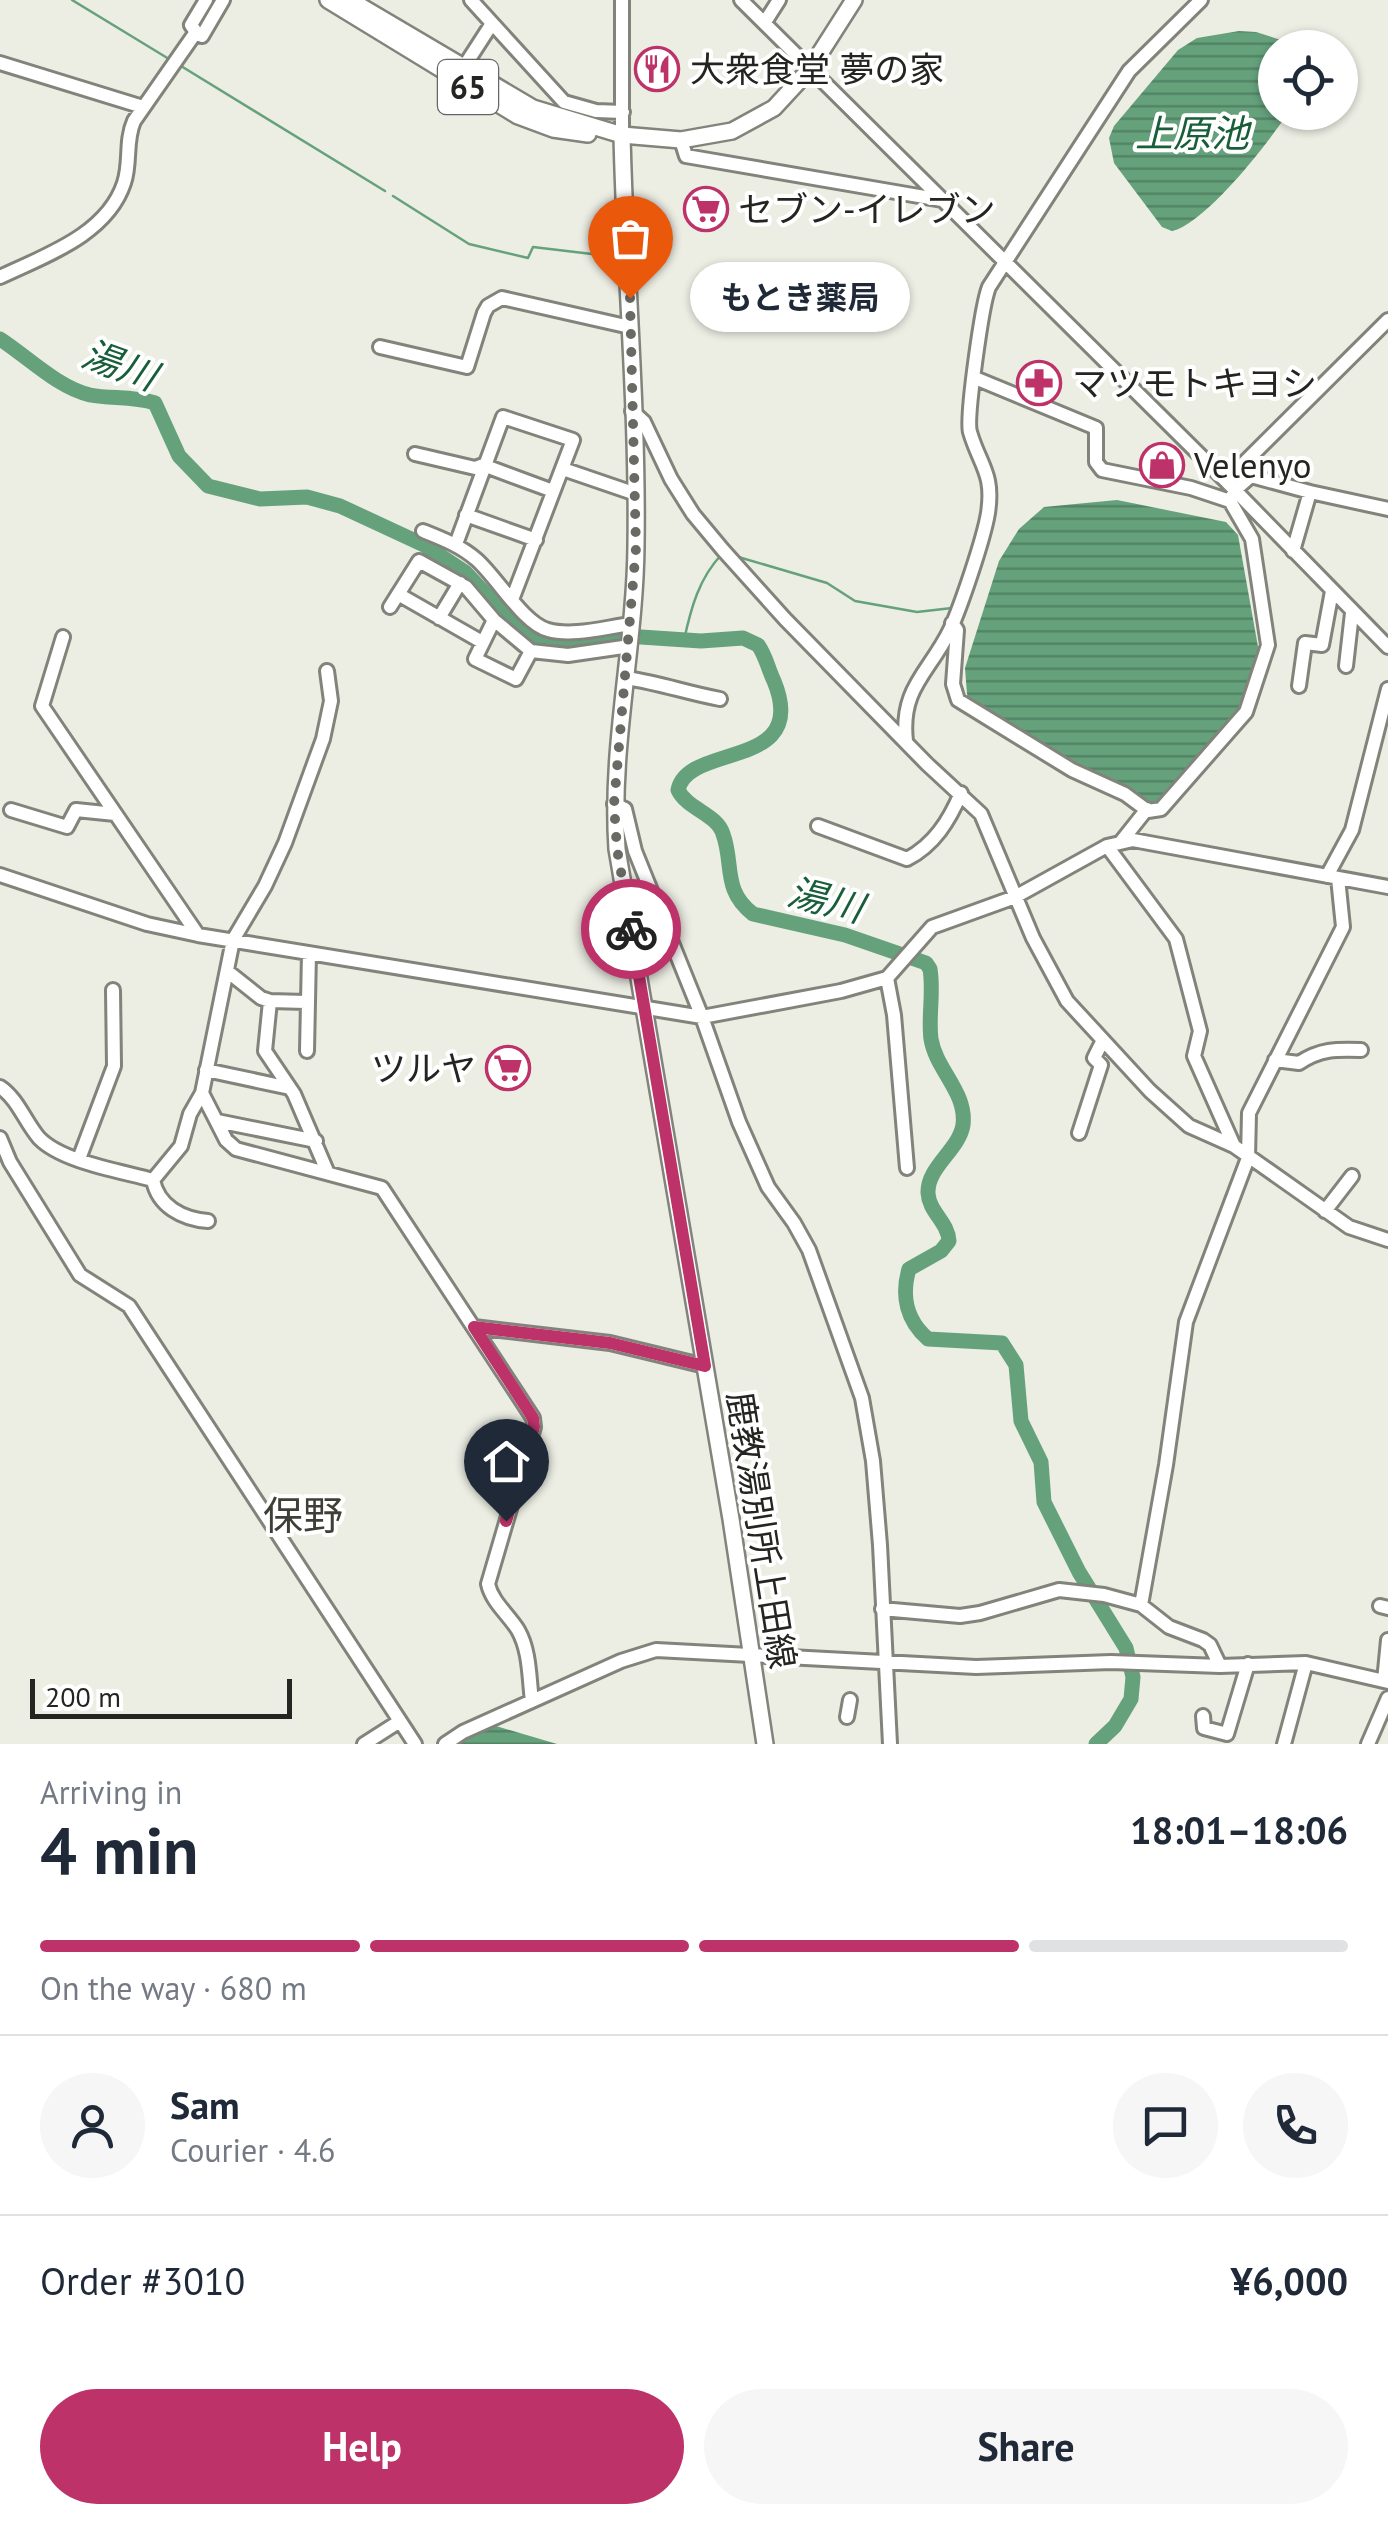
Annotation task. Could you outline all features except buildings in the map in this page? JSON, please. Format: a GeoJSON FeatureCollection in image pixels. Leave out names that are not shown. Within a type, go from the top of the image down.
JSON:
{"type":"FeatureCollection","features":[{"type":"Feature","properties":{"kind":"main road","name":"65"},"geometry":{"type":"LineString","coordinates":[[328,0],[460,73]]}},
{"type":"Feature","properties":{"kind":"main road","name":"65"},"geometry":{"type":"LineString","coordinates":[[350,0],[460,73],[508,111],[543,126],[565,132],[682,140],[714,136],[748,124],[774,108],[810,69],[854,0]]}},
{"type":"Feature","properties":{"kind":"main road","name":"鹿教湯別所上田線"},"geometry":{"type":"LineString","coordinates":[[622,135],[636,494],[631,635],[614,804],[617,849],[765,1744]]}},
{"type":"Feature","properties":{"kind":"street"},"geometry":{"type":"LineString","coordinates":[[206,0],[192,25],[202,36],[219,0]]}},
{"type":"Feature","properties":{"kind":"street"},"geometry":{"type":"LineString","coordinates":[[471,0],[564,102],[596,111],[623,112]]}},
{"type":"Feature","properties":{"kind":"street"},"geometry":{"type":"LineString","coordinates":[[622,0],[622,135]]}},
{"type":"Feature","properties":{"kind":"street"},"geometry":{"type":"LineString","coordinates":[[741,0],[1388,647]]}},
{"type":"Feature","properties":{"kind":"street"},"geometry":{"type":"LineString","coordinates":[[765,22],[779,0]]}},
{"type":"Feature","properties":{"kind":"street"},"geometry":{"type":"LineString","coordinates":[[906,741],[907,700],[952,623],[988,514],[990,478],[970,427],[984,298],[1129,71],[1201,0]]}},
{"type":"Feature","properties":{"kind":"street"},"geometry":{"type":"LineString","coordinates":[[460,73],[491,24]]}},
{"type":"Feature","properties":{"kind":"street"},"geometry":{"type":"LineString","coordinates":[[0,276],[48,255],[95,226],[122,190],[130,130],[196,32]]}},
{"type":"Feature","properties":{"kind":"street"},"geometry":{"type":"LineString","coordinates":[[0,62],[142,107]]}},
{"type":"Feature","properties":{"kind":"street"},"geometry":{"type":"LineString","coordinates":[[682,140],[686,156],[942,200]]}},
{"type":"Feature","properties":{"kind":"street"},"geometry":{"type":"LineString","coordinates":[[380,347],[467,367],[484,313],[502,298],[630,327]]}},
{"type":"Feature","properties":{"kind":"street"},"geometry":{"type":"LineString","coordinates":[[1230,490],[1388,320]]}},
{"type":"Feature","properties":{"kind":"street"},"geometry":{"type":"LineString","coordinates":[[975,378],[1096,428],[1096,462],[1102,470],[1191,488],[1230,490],[1251,476],[1388,509]]}},
{"type":"Feature","properties":{"kind":"street"},"geometry":{"type":"LineString","coordinates":[[632,411],[644,422],[671,478],[694,514],[723,550],[785,619],[974,805],[987,824],[1015,898],[1067,1001],[1150,1090],[1190,1126],[1234,1146],[1349,1227],[1387,1236]]}},
{"type":"Feature","properties":{"kind":"street"},"geometry":{"type":"LineString","coordinates":[[456,544],[503,417],[574,440],[513,597]]}},
{"type":"Feature","properties":{"kind":"street"},"geometry":{"type":"LineString","coordinates":[[416,454],[475,468],[483,465],[553,490]]}},
{"type":"Feature","properties":{"kind":"street"},"geometry":{"type":"LineString","coordinates":[[563,469],[636,494]]}},
{"type":"Feature","properties":{"kind":"street"},"geometry":{"type":"LineString","coordinates":[[952,623],[957,630],[954,684],[958,700],[1072,770],[1126,794],[1146,810],[1161,809],[1246,712],[1266,659],[1268,644],[1252,539],[1230,490]]}},
{"type":"Feature","properties":{"kind":"street"},"geometry":{"type":"LineString","coordinates":[[1293,551],[1310,492]]}},
{"type":"Feature","properties":{"kind":"street"},"geometry":{"type":"LineString","coordinates":[[466,515],[536,540]]}},
{"type":"Feature","properties":{"kind":"street"},"geometry":{"type":"LineString","coordinates":[[424,531],[456,544],[478,561],[513,597],[524,617],[544,630],[631,635]]}},
{"type":"Feature","properties":{"kind":"street"},"geometry":{"type":"LineString","coordinates":[[390,607],[419,561],[460,583],[494,620],[531,650],[568,655],[631,635]]}},
{"type":"Feature","properties":{"kind":"street"},"geometry":{"type":"LineString","coordinates":[[439,618],[460,583]]}},
{"type":"Feature","properties":{"kind":"street"},"geometry":{"type":"LineString","coordinates":[[1299,686],[1305,643],[1322,645],[1332,591]]}},
{"type":"Feature","properties":{"kind":"street"},"geometry":{"type":"LineString","coordinates":[[398,594],[482,642]]}},
{"type":"Feature","properties":{"kind":"street"},"geometry":{"type":"LineString","coordinates":[[1346,666],[1352,614]]}},
{"type":"Feature","properties":{"kind":"street"},"geometry":{"type":"LineString","coordinates":[[494,620],[475,659],[516,679],[531,650]]}},
{"type":"Feature","properties":{"kind":"street"},"geometry":{"type":"LineString","coordinates":[[63,637],[42,706],[198,935]]}},
{"type":"Feature","properties":{"kind":"street"},"geometry":{"type":"LineString","coordinates":[[153,1180],[181,1146],[190,1114],[202,1093],[233,940],[285,843],[324,739],[330,701],[326,671]]}},
{"type":"Feature","properties":{"kind":"street"},"geometry":{"type":"LineString","coordinates":[[626,678],[673,685],[679,692],[720,699]]}},
{"type":"Feature","properties":{"kind":"street"},"geometry":{"type":"LineString","coordinates":[[1141,1605],[1186,1322],[1248,1158],[1249,1113],[1343,926],[1332,877],[1352,830],[1388,689]]}},
{"type":"Feature","properties":{"kind":"street"},"geometry":{"type":"LineString","coordinates":[[818,826],[907,859],[923,851],[950,820],[961,793]]}},
{"type":"Feature","properties":{"kind":"street"},"geometry":{"type":"LineString","coordinates":[[614,804],[625,809],[636,851],[758,1166],[809,1250],[862,1398],[873,1461],[890,1744]]}},
{"type":"Feature","properties":{"kind":"street"},"geometry":{"type":"LineString","coordinates":[[11,810],[68,827],[76,810],[116,814]]}},
{"type":"Feature","properties":{"kind":"street"},"geometry":{"type":"LineString","coordinates":[[1113,845],[1146,810]]}},
{"type":"Feature","properties":{"kind":"street"},"geometry":{"type":"LineString","coordinates":[[0,875],[147,924],[198,935],[702,1016],[840,991],[887,978],[932,927],[1015,898],[1113,845],[1133,840],[1388,888]]}},
{"type":"Feature","properties":{"kind":"street"},"geometry":{"type":"LineString","coordinates":[[1113,845],[1176,939],[1196,1005],[1200,1031],[1194,1056],[1234,1146]]}},
{"type":"Feature","properties":{"kind":"street"},"geometry":{"type":"LineString","coordinates":[[307,1051],[308,953]]}},
{"type":"Feature","properties":{"kind":"street"},"geometry":{"type":"LineString","coordinates":[[227,972],[261,998],[306,1002]]}},
{"type":"Feature","properties":{"kind":"street"},"geometry":{"type":"LineString","coordinates":[[887,978],[908,1168]]}},
{"type":"Feature","properties":{"kind":"street"},"geometry":{"type":"LineString","coordinates":[[79,1160],[114,1066],[113,990]]}},
{"type":"Feature","properties":{"kind":"street"},"geometry":{"type":"LineString","coordinates":[[270,1001],[265,1051],[290,1088],[327,1172]]}},
{"type":"Feature","properties":{"kind":"street"},"geometry":{"type":"LineString","coordinates":[[1078,1133],[1101,1065],[1094,1058],[1104,1040]]}},
{"type":"Feature","properties":{"kind":"street"},"geometry":{"type":"LineString","coordinates":[[1276,1060],[1300,1063],[1331,1048],[1361,1050]]}},
{"type":"Feature","properties":{"kind":"street"},"geometry":{"type":"LineString","coordinates":[[206,1070],[290,1088]]}},
{"type":"Feature","properties":{"kind":"street"},"geometry":{"type":"LineString","coordinates":[[0,1087],[13,1098],[38,1137],[50,1148],[153,1180]]}},
{"type":"Feature","properties":{"kind":"street"},"geometry":{"type":"LineString","coordinates":[[202,1093],[226,1140],[236,1149],[382,1188],[533,1418],[534,1427],[488,1584],[490,1593],[519,1632],[532,1701]]}},
{"type":"Feature","properties":{"kind":"street"},"geometry":{"type":"LineString","coordinates":[[217,1121],[316,1141]]}},
{"type":"Feature","properties":{"kind":"street"},"geometry":{"type":"LineString","coordinates":[[0,1138],[10,1162],[80,1275],[129,1306],[415,1744]]}},
{"type":"Feature","properties":{"kind":"street"},"geometry":{"type":"LineString","coordinates":[[1325,1212],[1352,1176]]}},
{"type":"Feature","properties":{"kind":"street"},"geometry":{"type":"LineString","coordinates":[[153,1180],[156,1194],[178,1213],[208,1221]]}},
{"type":"Feature","properties":{"kind":"street"},"geometry":{"type":"LineString","coordinates":[[474,1327],[610,1343],[705,1366]]}},
{"type":"Feature","properties":{"kind":"street"},"geometry":{"type":"LineString","coordinates":[[882,1609],[960,1616],[1058,1590],[1104,1595],[1141,1605],[1169,1627],[1210,1645],[1220,1666]]}},
{"type":"Feature","properties":{"kind":"street"},"geometry":{"type":"LineString","coordinates":[[445,1744],[644,1651],[752,1653],[976,1667],[1111,1662],[1220,1666],[1306,1663],[1386,1681],[1388,1640]]}},
{"type":"Feature","properties":{"kind":"street"},"geometry":{"type":"LineString","coordinates":[[1284,1744],[1306,1663]]}},
{"type":"Feature","properties":{"kind":"street"},"geometry":{"type":"LineString","coordinates":[[1203,1716],[1204,1728],[1227,1734],[1248,1664]]}},
{"type":"Feature","properties":{"kind":"street"},"geometry":{"type":"LineString","coordinates":[[1371,1742],[1388,1698]]}},
{"type":"Feature","properties":{"kind":"street"},"geometry":{"type":"LineString","coordinates":[[847,1717],[850,1700]]}},
{"type":"Feature","properties":{"kind":"street"},"geometry":{"type":"LineString","coordinates":[[364,1744],[400,1720]]}},
{"type":"Feature","properties":{"kind":"water","name":"上原池"},"geometry":{"type":"Polygon","coordinates":[[[1239,31],[1258,33],[1258,130],[1275,130],[1218,198],[1186,225],[1172,231],[1162,227],[1114,163],[1109,138],[1114,126],[1178,50],[1197,38],[1239,31]]]}},
{"type":"Feature","properties":{"kind":"water"},"geometry":{"type":"Polygon","coordinates":[[[1117,500],[1226,522],[1238,535],[1260,658],[1254,681],[1228,727],[1157,806],[1021,737],[971,702],[967,694],[965,668],[999,561],[1019,529],[1044,507],[1117,500]]]}},
{"type":"Feature","properties":{"kind":"water"},"geometry":{"type":"Polygon","coordinates":[[[496,1726],[557,1744],[456,1744],[496,1726]]]}},
{"type":"Feature","properties":{"kind":"waterway"},"geometry":{"type":"LineString","coordinates":[[72,0],[169,59]]}},
{"type":"Feature","properties":{"kind":"waterway"},"geometry":{"type":"LineString","coordinates":[[181,66],[385,191]]}},
{"type":"Feature","properties":{"kind":"waterway"},"geometry":{"type":"LineString","coordinates":[[393,196],[469,244],[528,258],[533,247],[617,257]]}},
{"type":"Feature","properties":{"kind":"waterway","name":"湯川"},"geometry":{"type":"LineString","coordinates":[[0,339],[54,379],[78,391],[155,403],[179,456],[208,486],[260,499],[307,497],[340,506],[424,545],[465,572],[517,627],[539,640],[563,645],[626,636],[701,641],[743,638],[758,645],[774,681],[781,710],[776,729],[763,742],[702,765],[687,775],[678,790],[720,827],[733,886],[753,914],[845,935],[926,963],[930,969],[931,1039],[956,1091],[963,1125],[929,1184],[929,1200],[949,1241],[941,1251],[909,1269],[908,1307],[915,1324],[928,1339],[1002,1343],[1016,1365],[1021,1421],[1041,1462],[1044,1502],[1079,1572],[1126,1648],[1133,1677],[1131,1699],[1115,1726],[1096,1744]]}},
{"type":"Feature","properties":{"kind":"waterway"},"geometry":{"type":"LineString","coordinates":[[684,640],[702,583],[722,554]]}},
{"type":"Feature","properties":{"kind":"waterway"},"geometry":{"type":"LineString","coordinates":[[735,556],[827,583],[855,601],[917,612],[952,608]]}},
{"type":"Feature","properties":{"kind":"way so far"},"geometry":{"type":"LineString","coordinates":[[630,298],[636,548],[614,804],[617,849],[631,929]]}},
{"type":"Feature","properties":{"kind":"place","name":"大衆食堂 夢の家"},"geometry":{"type":"Point","coordinates":[657,69]}},
{"type":"Feature","properties":{"kind":"place","name":"セブン-イレブン"},"geometry":{"type":"Point","coordinates":[706,209]}},
{"type":"Feature","properties":{"kind":"place","name":"もとき薬局"},"geometry":{"type":"Point","coordinates":[630,298]}},
{"type":"Feature","properties":{"kind":"place","name":"マツモトキヨシ"},"geometry":{"type":"Point","coordinates":[1039,383]}},
{"type":"Feature","properties":{"kind":"place","name":"Velenyo"},"geometry":{"type":"Point","coordinates":[1162,465]}},
{"type":"Feature","properties":{"kind":"place","name":"ツルヤ"},"geometry":{"type":"Point","coordinates":[508,1068]}},
{"type":"Feature","properties":{"kind":"district","name":"保野"},"geometry":{"type":"Point","coordinates":[303,1515]}},
{"type":"Feature","properties":{"kind":"route"},"geometry":{"type":"LineString","coordinates":[[506,1521],[534,1427],[533,1418],[474,1327],[610,1343],[705,1366],[631,929]]}}]}
